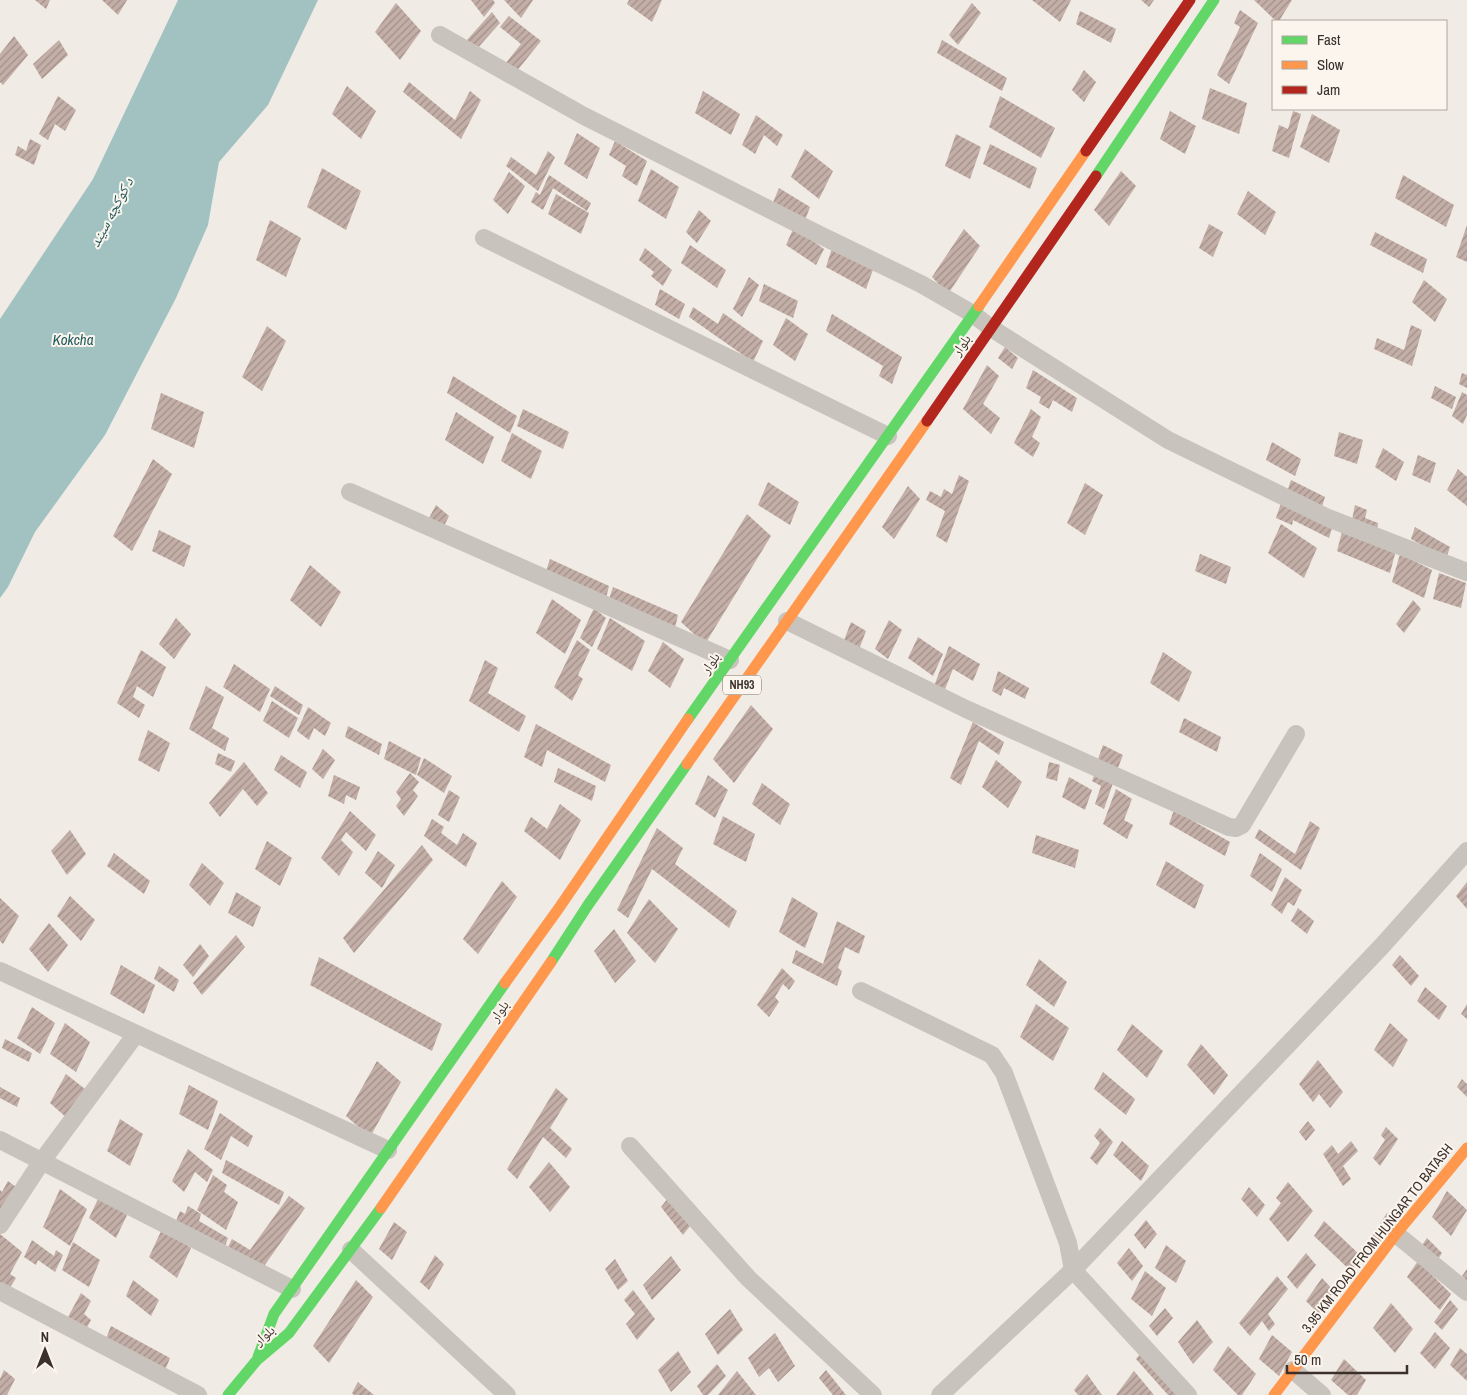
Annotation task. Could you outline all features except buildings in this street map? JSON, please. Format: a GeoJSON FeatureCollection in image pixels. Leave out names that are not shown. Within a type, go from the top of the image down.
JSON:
{"type":"FeatureCollection","features":[{"type":"Feature","properties":{"kind":"main road","name":"بلوار"},"geometry":{"type":"LineString","coordinates":[[257,1360],[289,1333],[351,1250],[430,1113],[559,908],[1190,0]]}},
{"type":"Feature","properties":{"kind":"main road","name":"بلوار"},"geometry":{"type":"LineString","coordinates":[[257,1360],[274,1314],[388,1150],[430,1113],[531,992],[594,897],[1096,177],[1214,0]]}},
{"type":"Feature","properties":{"kind":"main road","name":"3.95 KM ROAD FROM HUNGAR TO BATASH"},"geometry":{"type":"LineString","coordinates":[[1274,1395],[1396,1234],[1467,1148]]}},
{"type":"Feature","properties":{"kind":"main road","name":"NH93"},"geometry":{"type":"LineString","coordinates":[[228,1395],[257,1360]]}},
{"type":"Feature","properties":{"kind":"street"},"geometry":{"type":"LineString","coordinates":[[440,35],[584,116],[921,284],[973,314],[991,328],[1168,440],[1328,518],[1467,572]]}},
{"type":"Feature","properties":{"kind":"street"},"geometry":{"type":"LineString","coordinates":[[484,238],[888,436]]}},
{"type":"Feature","properties":{"kind":"street"},"geometry":{"type":"LineString","coordinates":[[350,492],[730,660]]}},
{"type":"Feature","properties":{"kind":"street"},"geometry":{"type":"LineString","coordinates":[[787,621],[966,708],[1229,827],[1236,828],[1242,825],[1296,734]]}},
{"type":"Feature","properties":{"kind":"street"},"geometry":{"type":"LineString","coordinates":[[940,1395],[1074,1270],[1381,947],[1467,851]]}},
{"type":"Feature","properties":{"kind":"street"},"geometry":{"type":"LineString","coordinates":[[0,971],[388,1150]]}},
{"type":"Feature","properties":{"kind":"street"},"geometry":{"type":"LineString","coordinates":[[861,990],[992,1055],[1004,1073],[1068,1243],[1074,1270],[1188,1395]]}},
{"type":"Feature","properties":{"kind":"street"},"geometry":{"type":"LineString","coordinates":[[0,1225],[42,1161],[136,1034]]}},
{"type":"Feature","properties":{"kind":"street"},"geometry":{"type":"LineString","coordinates":[[0,1140],[292,1289]]}},
{"type":"Feature","properties":{"kind":"street"},"geometry":{"type":"LineString","coordinates":[[630,1146],[748,1278],[873,1395]]}},
{"type":"Feature","properties":{"kind":"street"},"geometry":{"type":"LineString","coordinates":[[1396,1234],[1467,1292]]}},
{"type":"Feature","properties":{"kind":"street"},"geometry":{"type":"LineString","coordinates":[[351,1250],[507,1395]]}},
{"type":"Feature","properties":{"kind":"street"},"geometry":{"type":"LineString","coordinates":[[0,1291],[198,1395]]}},
{"type":"Feature","properties":{"kind":"street"},"geometry":{"type":"LineString","coordinates":[[1293,1370],[1322,1395]]}},
{"type":"Feature","properties":{"kind":"water","name":"Kokcha"},"geometry":{"type":"Polygon","coordinates":[[[178,0],[318,0],[268,105],[219,162],[208,225],[176,298],[105,435],[35,532],[8,587],[0,598],[0,319],[93,179],[178,0]]]}},
{"type":"Feature","properties":{"kind":"traffic: fast"},"geometry":{"type":"LineString","coordinates":[[1096,176],[1214,0]]}},
{"type":"Feature","properties":{"kind":"traffic: fast"},"geometry":{"type":"LineString","coordinates":[[688,719],[979,306]]}},
{"type":"Feature","properties":{"kind":"traffic: fast"},"geometry":{"type":"LineString","coordinates":[[551,962],[588,905],[687,764]]}},
{"type":"Feature","properties":{"kind":"traffic: fast"},"geometry":{"type":"LineString","coordinates":[[258,1357],[274,1314],[505,983]]}},
{"type":"Feature","properties":{"kind":"traffic: fast"},"geometry":{"type":"LineString","coordinates":[[228,1395],[257,1360],[289,1333],[381,1208]]}},
{"type":"Feature","properties":{"kind":"traffic: slow"},"geometry":{"type":"LineString","coordinates":[[979,306],[1086,151]]}},
{"type":"Feature","properties":{"kind":"traffic: slow"},"geometry":{"type":"LineString","coordinates":[[687,764],[927,421]]}},
{"type":"Feature","properties":{"kind":"traffic: slow"},"geometry":{"type":"LineString","coordinates":[[505,983],[559,908],[688,719]]}},
{"type":"Feature","properties":{"kind":"traffic: slow"},"geometry":{"type":"LineString","coordinates":[[381,1208],[551,962]]}},
{"type":"Feature","properties":{"kind":"traffic: slow"},"geometry":{"type":"LineString","coordinates":[[1274,1395],[1396,1234],[1467,1148]]}},
{"type":"Feature","properties":{"kind":"traffic: jam"},"geometry":{"type":"LineString","coordinates":[[1086,151],[1190,0]]}},
{"type":"Feature","properties":{"kind":"traffic: jam"},"geometry":{"type":"LineString","coordinates":[[927,421],[1096,176]]}},
{"type":"Feature","properties":{"kind":"water label","name":"د کوکچه سیند"},"geometry":{"type":"Point","coordinates":[111,212]}}]}
